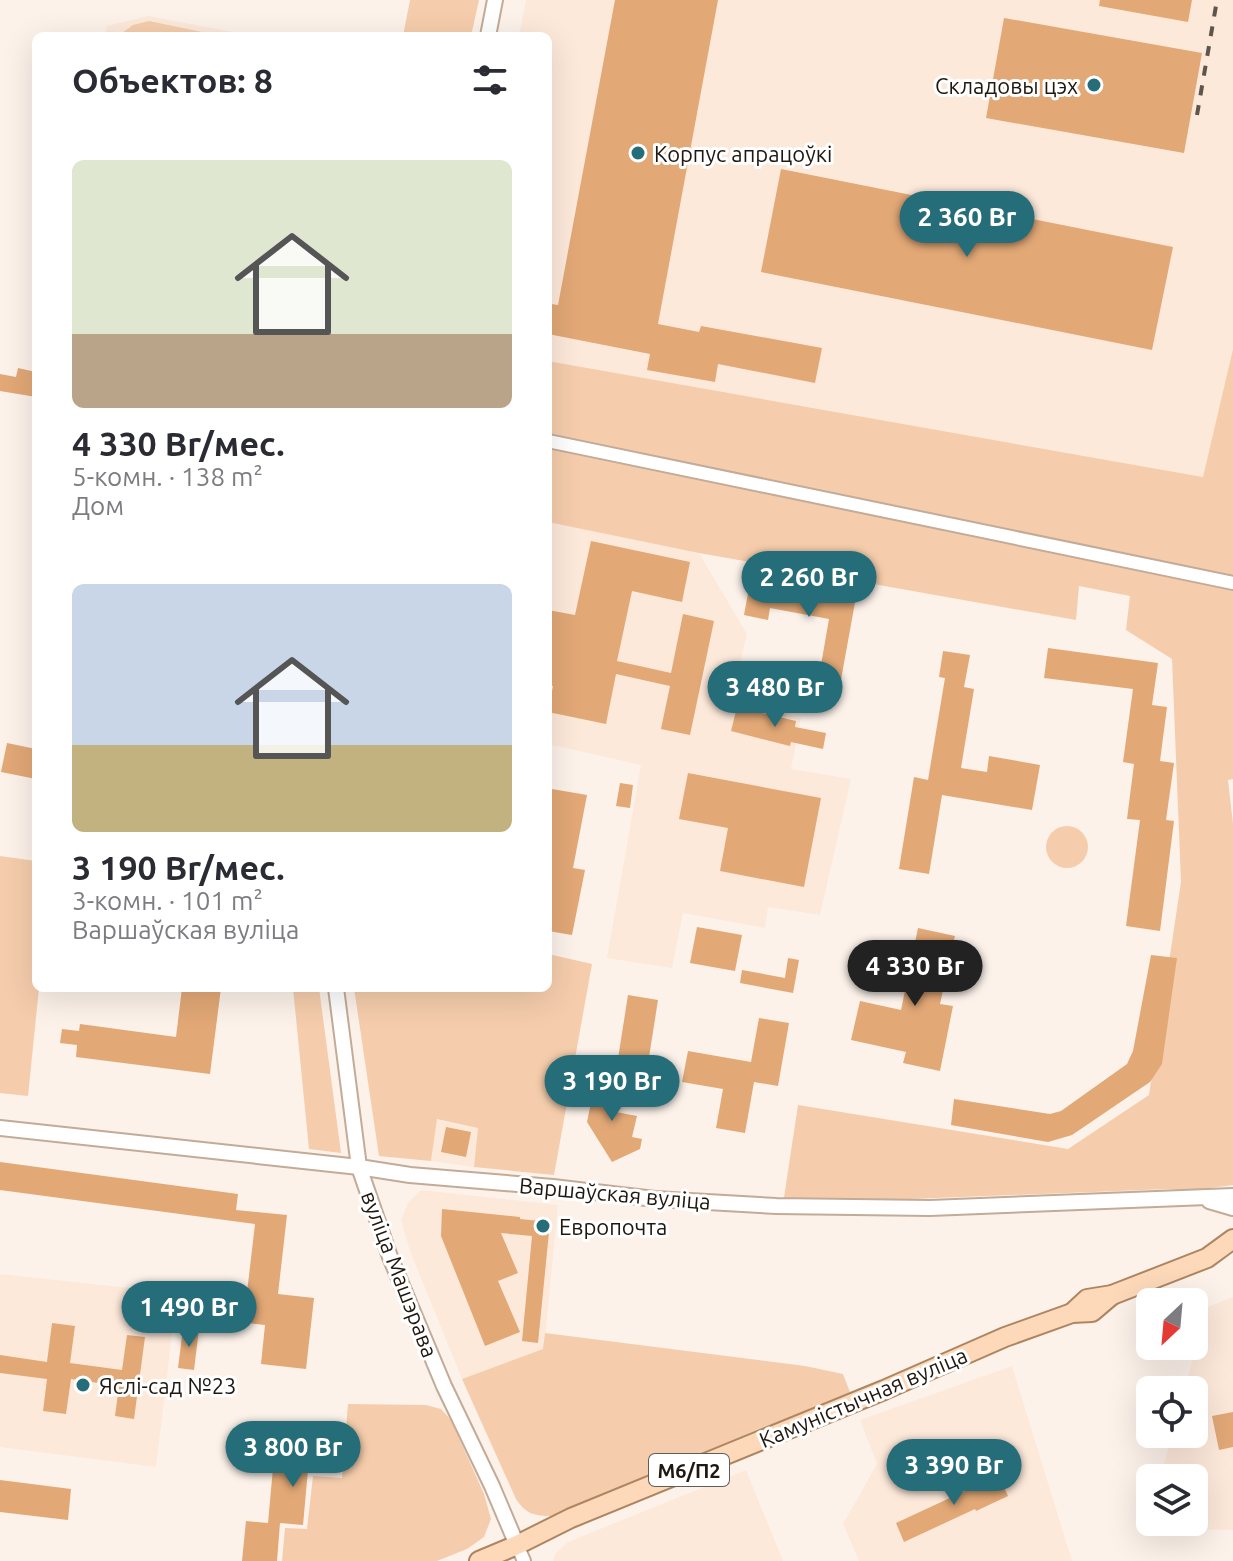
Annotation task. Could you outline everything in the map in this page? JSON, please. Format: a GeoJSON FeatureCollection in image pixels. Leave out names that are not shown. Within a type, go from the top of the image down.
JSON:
{"type":"FeatureCollection","features":[{"type":"Feature","properties":{"kind":"main road","name":"Камуністычная вуліца"},"geometry":{"type":"LineString","coordinates":[[479,1561],[520,1553],[571,1518],[877,1393],[1005,1337],[1072,1313],[1092,1312],[1112,1295],[1207,1258],[1233,1239]]}},
{"type":"Feature","properties":{"kind":"main road","name":"Камуністычная вуліца"},"geometry":{"type":"LineString","coordinates":[[1207,1258],[1233,1256]]}},
{"type":"Feature","properties":{"kind":"street"},"geometry":{"type":"LineString","coordinates":[[489,32],[495,0]]}},
{"type":"Feature","properties":{"kind":"street"},"geometry":{"type":"LineString","coordinates":[[552,442],[1233,583]]}},
{"type":"Feature","properties":{"kind":"street","name":"вуліца Машэрава"},"geometry":{"type":"LineString","coordinates":[[337,992],[359,1167],[396,1271],[520,1553]]}},
{"type":"Feature","properties":{"kind":"street","name":"Варшаўская вуліца"},"geometry":{"type":"LineString","coordinates":[[0,1128],[410,1175],[655,1199],[776,1206],[930,1208],[1233,1196]]}},
{"type":"Feature","properties":{"kind":"street","name":"Варшаўская вуліца"},"geometry":{"type":"LineString","coordinates":[[1185,1198],[1233,1208]]}},
{"type":"Feature","properties":{"kind":"shaded area"},"geometry":{"type":"Polygon","coordinates":[[[410,0],[479,0],[472,32],[404,32],[410,0]]]}},
{"type":"Feature","properties":{"kind":"shaded area"},"geometry":{"type":"Polygon","coordinates":[[[526,0],[1233,0],[1233,349],[1204,477],[552,362],[552,32],[520,32],[526,0]]]}},
{"type":"Feature","properties":{"kind":"shaded area"},"geometry":{"type":"Polygon","coordinates":[[[148,16],[233,32],[106,32],[107,26],[148,16]]]}},
{"type":"Feature","properties":{"kind":"shaded area"},"geometry":{"type":"Polygon","coordinates":[[[149,21],[202,32],[123,32],[133,25],[149,21]]]}},
{"type":"Feature","properties":{"kind":"shaded area"},"geometry":{"type":"Polygon","coordinates":[[[1233,349],[1233,779],[1228,780],[1233,824],[1233,1185],[1195,1190],[783,1204],[798,1105],[1068,1149],[1149,1095],[1181,882],[1172,659],[1126,630],[1130,596],[1079,586],[1076,620],[699,553],[552,523],[552,362],[1203,477],[1233,349]]]}},
{"type":"Feature","properties":{"kind":"shaded area"},"geometry":{"type":"Polygon","coordinates":[[[552,480],[705,510],[699,553],[747,634],[731,700],[801,718],[791,769],[851,779],[820,915],[768,907],[765,928],[683,913],[672,968],[607,958],[641,765],[552,745],[552,480]]]}},
{"type":"Feature","properties":{"kind":"shaded area"},"geometry":{"type":"Polygon","coordinates":[[[1067,826],[1082,832],[1088,847],[1082,862],[1067,868],[1052,862],[1046,847],[1052,832],[1067,826]]]}},
{"type":"Feature","properties":{"kind":"shaded area"},"geometry":{"type":"Polygon","coordinates":[[[0,856],[32,860],[32,992],[39,992],[28,1096],[0,1093],[0,856]]]}},
{"type":"Feature","properties":{"kind":"shaded area"},"geometry":{"type":"Polygon","coordinates":[[[552,955],[592,964],[554,1175],[474,1167],[478,1128],[437,1119],[431,1161],[379,1156],[355,992],[552,992],[552,955]]]}},
{"type":"Feature","properties":{"kind":"shaded area"},"geometry":{"type":"Polygon","coordinates":[[[293,992],[320,992],[341,1153],[309,1149],[293,992]]]}},
{"type":"Feature","properties":{"kind":"shaded area"},"geometry":{"type":"Polygon","coordinates":[[[436,1119],[479,1127],[474,1167],[431,1161],[436,1119]]]}},
{"type":"Feature","properties":{"kind":"shaded area"},"geometry":{"type":"Polygon","coordinates":[[[421,1190],[558,1205],[544,1349],[462,1379],[410,1251],[401,1220],[408,1203],[421,1190]]]}},
{"type":"Feature","properties":{"kind":"shaded area","name":"Яслі-сад №23"},"geometry":{"type":"Polygon","coordinates":[[[0,1274],[177,1293],[156,1467],[0,1447],[0,1274]]]}},
{"type":"Feature","properties":{"kind":"shaded area"},"geometry":{"type":"Polygon","coordinates":[[[1233,1297],[1233,1530],[1208,1529],[1208,1464],[1164,1464],[1168,1448],[1208,1448],[1208,1376],[1188,1376],[1193,1360],[1208,1360],[1208,1307],[1233,1297]]]}},
{"type":"Feature","properties":{"kind":"shaded area"},"geometry":{"type":"Polygon","coordinates":[[[545,1333],[805,1366],[843,1374],[850,1392],[552,1516],[535,1515],[516,1499],[462,1379],[543,1349],[545,1333]]]}},
{"type":"Feature","properties":{"kind":"shaded area"},"geometry":{"type":"Polygon","coordinates":[[[1012,1366],[1072,1561],[859,1561],[843,1524],[877,1464],[860,1420],[1012,1366]]]}},
{"type":"Feature","properties":{"kind":"shaded area"},"geometry":{"type":"Polygon","coordinates":[[[348,1404],[426,1405],[441,1409],[451,1420],[484,1494],[491,1519],[484,1537],[467,1549],[437,1561],[282,1561],[285,1528],[307,1529],[313,1476],[342,1478],[348,1404]]]}},
{"type":"Feature","properties":{"kind":"shaded area"},"geometry":{"type":"Polygon","coordinates":[[[746,1470],[783,1561],[553,1561],[555,1554],[568,1542],[746,1470]]]}},
{"type":"Feature","properties":{"kind":"building","name":"Корпус апрацоўкі"},"geometry":{"type":"Polygon","coordinates":[[[615,0],[718,0],[658,324],[699,332],[701,326],[822,348],[815,383],[718,364],[715,382],[647,370],[650,354],[552,335],[552,304],[558,305],[615,0]]]}},
{"type":"Feature","properties":{"kind":"building"},"geometry":{"type":"Polygon","coordinates":[[[1100,0],[1192,0],[1188,22],[1099,6],[1100,0]]]}},
{"type":"Feature","properties":{"kind":"building","name":"Складовы цэх"},"geometry":{"type":"Polygon","coordinates":[[[1004,18],[1202,53],[1184,153],[986,118],[1004,18]]]}},
{"type":"Feature","properties":{"kind":"building"},"geometry":{"type":"Polygon","coordinates":[[[781,169],[1173,247],[1152,350],[761,272],[781,169]]]}},
{"type":"Feature","properties":{"kind":"building"},"geometry":{"type":"Polygon","coordinates":[[[18,368],[32,371],[32,396],[0,391],[0,374],[16,377],[18,368]]]}},
{"type":"Feature","properties":{"kind":"building"},"geometry":{"type":"Polygon","coordinates":[[[591,541],[690,562],[682,602],[632,591],[617,661],[671,673],[683,614],[714,621],[690,735],[661,729],[670,686],[616,674],[606,724],[552,713],[552,611],[575,615],[591,541]]]}},
{"type":"Feature","properties":{"kind":"building"},"geometry":{"type":"Polygon","coordinates":[[[751,577],[856,597],[840,685],[807,678],[810,663],[821,665],[829,619],[770,608],[768,620],[744,615],[751,577]]]}},
{"type":"Feature","properties":{"kind":"building"},"geometry":{"type":"Polygon","coordinates":[[[1048,648],[1158,663],[1152,705],[1167,707],[1160,761],[1174,763],[1166,820],[1174,821],[1160,931],[1126,926],[1140,820],[1127,819],[1134,764],[1123,762],[1133,689],[1044,678],[1048,648]]]}},
{"type":"Feature","properties":{"kind":"building"},"geometry":{"type":"Polygon","coordinates":[[[943,651],[970,655],[964,687],[974,689],[961,768],[987,772],[989,756],[1040,765],[1032,810],[942,795],[929,874],[899,869],[914,777],[928,780],[945,678],[939,677],[943,651]]]}},
{"type":"Feature","properties":{"kind":"building"},"geometry":{"type":"Polygon","coordinates":[[[737,707],[796,721],[795,727],[826,733],[823,749],[791,742],[790,746],[731,731],[737,707]]]}},
{"type":"Feature","properties":{"kind":"building"},"geometry":{"type":"Polygon","coordinates":[[[7,743],[32,748],[32,778],[1,772],[7,743]]]}},
{"type":"Feature","properties":{"kind":"building"},"geometry":{"type":"Polygon","coordinates":[[[688,773],[821,798],[804,887],[720,871],[728,828],[679,819],[688,773]]]}},
{"type":"Feature","properties":{"kind":"building"},"geometry":{"type":"Polygon","coordinates":[[[620,783],[633,785],[630,808],[616,806],[620,783]]]}},
{"type":"Feature","properties":{"kind":"building"},"geometry":{"type":"Polygon","coordinates":[[[552,789],[587,795],[573,868],[585,870],[572,935],[552,932],[552,789]]]}},
{"type":"Feature","properties":{"kind":"building"},"geometry":{"type":"Polygon","coordinates":[[[697,927],[742,935],[735,971],[690,963],[697,927]]]}},
{"type":"Feature","properties":{"kind":"building"},"geometry":{"type":"Polygon","coordinates":[[[918,928],[955,936],[940,1004],[953,1006],[940,1071],[903,1063],[906,1052],[851,1040],[860,1001],[901,1010],[918,928]]]}},
{"type":"Feature","properties":{"kind":"building"},"geometry":{"type":"Polygon","coordinates":[[[1151,955],[1177,958],[1162,1064],[1150,1082],[1072,1135],[1048,1142],[951,1125],[954,1099],[1050,1114],[1061,1111],[1127,1064],[1133,1051],[1151,955]]]}},
{"type":"Feature","properties":{"kind":"building"},"geometry":{"type":"Polygon","coordinates":[[[788,958],[799,960],[793,993],[740,983],[742,970],[785,978],[788,958]]]}},
{"type":"Feature","properties":{"kind":"building"},"geometry":{"type":"Polygon","coordinates":[[[182,992],[220,992],[210,1074],[76,1057],[77,1045],[60,1043],[62,1029],[79,1031],[80,1024],[176,1037],[182,992]]]}},
{"type":"Feature","properties":{"kind":"building"},"geometry":{"type":"Polygon","coordinates":[[[628,995],[658,1000],[647,1070],[617,1065],[628,995]]]}},
{"type":"Feature","properties":{"kind":"building"},"geometry":{"type":"Polygon","coordinates":[[[759,1018],[789,1023],[778,1086],[754,1082],[745,1133],[716,1128],[723,1089],[682,1082],[688,1051],[751,1062],[759,1018]]]}},
{"type":"Feature","properties":{"kind":"building"},"geometry":{"type":"Polygon","coordinates":[[[602,1082],[622,1086],[616,1112],[637,1116],[632,1137],[642,1139],[640,1149],[612,1162],[587,1122],[594,1088],[602,1082]]]}},
{"type":"Feature","properties":{"kind":"building"},"geometry":{"type":"Polygon","coordinates":[[[446,1127],[471,1132],[466,1157],[441,1152],[446,1127]]]}},
{"type":"Feature","properties":{"kind":"building"},"geometry":{"type":"Polygon","coordinates":[[[0,1162],[238,1194],[236,1210],[287,1215],[278,1294],[314,1298],[306,1369],[261,1364],[265,1325],[212,1319],[214,1297],[246,1301],[255,1224],[0,1190],[0,1162]]]}},
{"type":"Feature","properties":{"kind":"building"},"geometry":{"type":"Polygon","coordinates":[[[442,1209],[550,1222],[538,1343],[522,1341],[532,1236],[501,1233],[518,1273],[498,1281],[520,1332],[485,1346],[441,1236],[442,1209]]]}},
{"type":"Feature","properties":{"kind":"building"},"geometry":{"type":"Polygon","coordinates":[[[52,1323],[75,1326],[70,1363],[122,1370],[127,1335],[145,1337],[134,1419],[115,1416],[119,1386],[71,1379],[66,1414],[43,1411],[47,1379],[0,1373],[0,1355],[47,1362],[52,1323]]]}},
{"type":"Feature","properties":{"kind":"building"},"geometry":{"type":"Polygon","coordinates":[[[183,1328],[199,1329],[194,1370],[178,1368],[183,1328]]]}},
{"type":"Feature","properties":{"kind":"building"},"geometry":{"type":"Polygon","coordinates":[[[1233,1412],[1233,1447],[1219,1450],[1212,1416],[1233,1412]]]}},
{"type":"Feature","properties":{"kind":"building"},"geometry":{"type":"Polygon","coordinates":[[[300,1421],[342,1424],[337,1473],[308,1470],[303,1525],[280,1523],[277,1561],[242,1561],[246,1521],[268,1523],[273,1468],[296,1470],[300,1421]]]}},
{"type":"Feature","properties":{"kind":"building"},"geometry":{"type":"Polygon","coordinates":[[[997,1472],[1008,1496],[904,1542],[896,1523],[967,1490],[965,1487],[997,1472]]]}},
{"type":"Feature","properties":{"kind":"building"},"geometry":{"type":"Polygon","coordinates":[[[0,1480],[71,1489],[68,1520],[0,1512],[0,1480]]]}},
{"type":"Feature","properties":{"kind":"railway"},"geometry":{"type":"LineString","coordinates":[[1197,115],[1217,0]]}},
{"type":"Feature","properties":{"kind":"place","name":"Складовы цэх"},"geometry":{"type":"Point","coordinates":[1094,85]}},
{"type":"Feature","properties":{"kind":"place","name":"Корпус апрацоўкі"},"geometry":{"type":"Point","coordinates":[638,153]}},
{"type":"Feature","properties":{"kind":"place","name":"Европочта"},"geometry":{"type":"Point","coordinates":[543,1226]}},
{"type":"Feature","properties":{"kind":"place","name":"Яслі-сад №23"},"geometry":{"type":"Point","coordinates":[83,1385]}}]}
